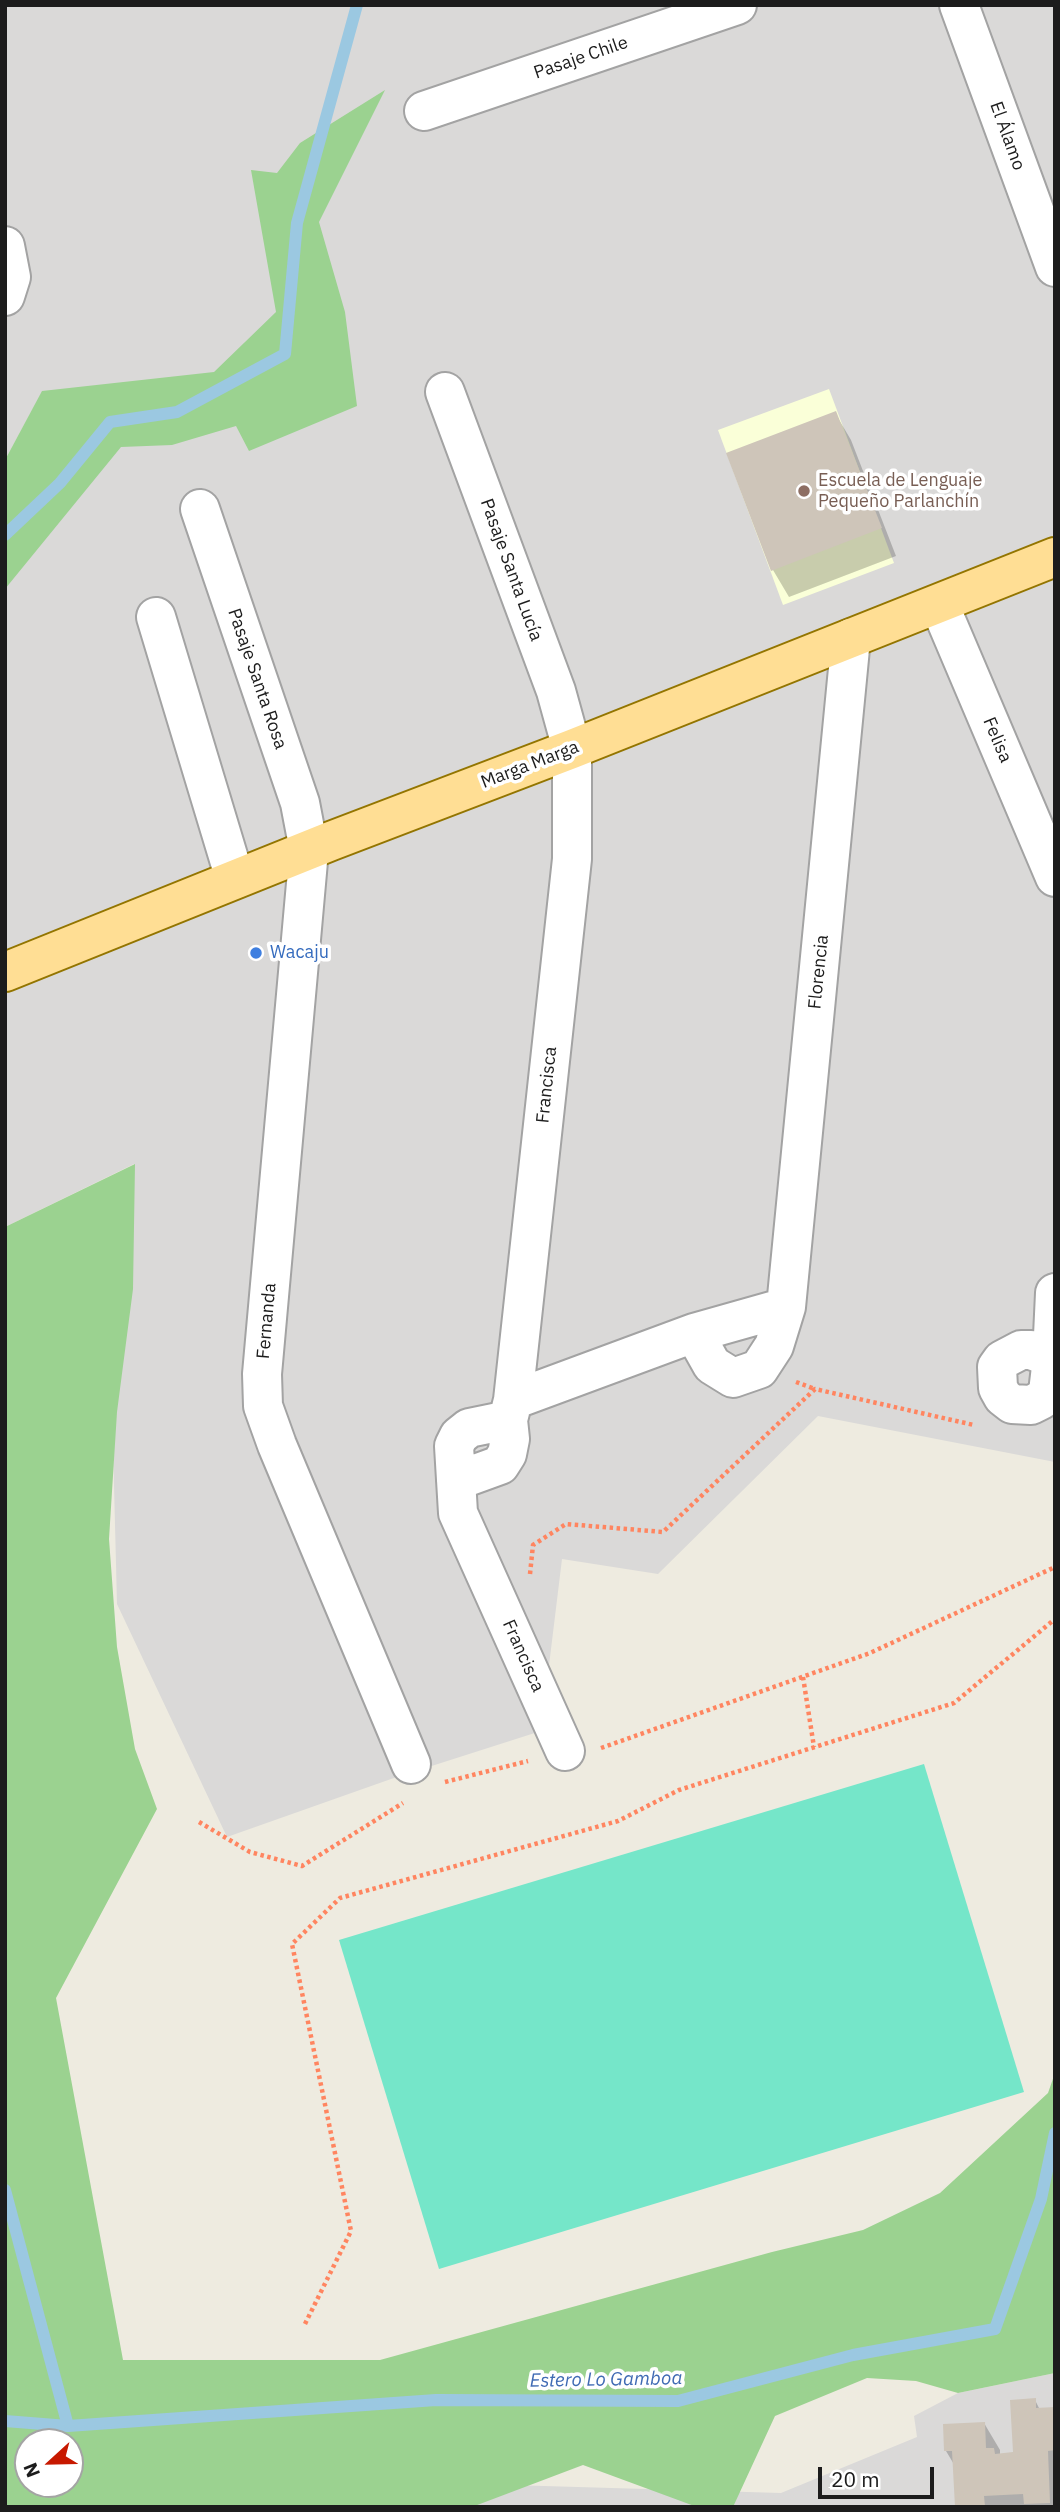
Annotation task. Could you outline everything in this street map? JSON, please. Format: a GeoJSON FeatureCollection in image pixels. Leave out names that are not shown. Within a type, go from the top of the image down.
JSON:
{"type":"FeatureCollection","features":[{"type":"Feature","properties":{"kind":"main road","name":"Marga Marga"},"geometry":{"type":"LineString","coordinates":[[5,972],[1055,557]]}},
{"type":"Feature","properties":{"kind":"street","name":"Pasaje Chile"},"geometry":{"type":"LineString","coordinates":[[424,111],[737,5]]}},
{"type":"Feature","properties":{"kind":"street","name":"El Álamo"},"geometry":{"type":"LineString","coordinates":[[959,5],[1055,267]]}},
{"type":"Feature","properties":{"kind":"street"},"geometry":{"type":"LineString","coordinates":[[5,246],[11,277],[5,296]]}},
{"type":"Feature","properties":{"kind":"street","name":"Pasaje Santa Lucía"},"geometry":{"type":"LineString","coordinates":[[445,392],[556,691],[572,749]]}},
{"type":"Feature","properties":{"kind":"street","name":"Pasaje Santa Rosa"},"geometry":{"type":"LineString","coordinates":[[200,509],[300,803],[309,850]]}},
{"type":"Feature","properties":{"kind":"street","name":"Felisa"},"geometry":{"type":"LineString","coordinates":[[939,604],[1055,877]]}},
{"type":"Feature","properties":{"kind":"street"},"geometry":{"type":"LineString","coordinates":[[156,617],[235,879]]}},
{"type":"Feature","properties":{"kind":"street","name":"Florencia"},"geometry":{"type":"LineString","coordinates":[[694,1334],[712,1365],[733,1378],[759,1368],[774,1346],[786,1307],[851,638]]}},
{"type":"Feature","properties":{"kind":"street","name":"Francisca"},"geometry":{"type":"LineString","coordinates":[[565,1751],[458,1513],[456,1481],[500,1465],[507,1454],[510,1439],[572,859],[572,749]]}},
{"type":"Feature","properties":{"kind":"street","name":"Fernanda"},"geometry":{"type":"LineString","coordinates":[[309,850],[262,1374],[263,1406],[409,1783]]}},
{"type":"Feature","properties":{"kind":"street"},"geometry":{"type":"LineString","coordinates":[[1045,1355],[1053,1336],[1055,1293]]}},
{"type":"Feature","properties":{"kind":"street"},"geometry":{"type":"LineString","coordinates":[[511,1410],[694,1334],[786,1307]]}},
{"type":"Feature","properties":{"kind":"path"},"geometry":{"type":"LineString","coordinates":[[529,1586],[533,1545],[566,1524],[663,1532],[815,1389],[984,1427]]}},
{"type":"Feature","properties":{"kind":"path"},"geometry":{"type":"LineString","coordinates":[[444,1783],[565,1751],[590,1752],[803,1677],[870,1653],[1055,1567]]}},
{"type":"Feature","properties":{"kind":"path"},"geometry":{"type":"LineString","coordinates":[[305,2324],[351,2231],[292,1944],[340,1898],[618,1821],[678,1790],[954,1703],[1055,1619]]}},
{"type":"Feature","properties":{"kind":"path"},"geometry":{"type":"LineString","coordinates":[[803,1677],[814,1747]]}},
{"type":"Feature","properties":{"kind":"path"},"geometry":{"type":"LineString","coordinates":[[199,1822],[250,1852],[302,1866],[409,1783]]}},
{"type":"Feature","properties":{"kind":"shaded area"},"geometry":{"type":"Polygon","coordinates":[[[5,5],[1055,5],[1055,1462],[818,1416],[658,1574],[562,1559],[541,1731],[391,1779],[227,1837],[117,1604],[112,1405],[134,1164],[5,1227],[5,582],[41,394],[5,460],[5,5]]]}},
{"type":"Feature","properties":{"kind":"shaded area","name":"Escuela de Lenguaje Pequeño Parlanchín"},"geometry":{"type":"Polygon","coordinates":[[[829,389],[894,563],[783,605],[718,430],[829,389]]]}},
{"type":"Feature","properties":{"kind":"shaded area"},"geometry":{"type":"Polygon","coordinates":[[[1055,2373],[1055,2507],[428,2507],[510,2485],[781,2493],[917,2437],[914,2416],[958,2393],[1055,2373]]]}},
{"type":"Feature","properties":{"kind":"green space"},"geometry":{"type":"Polygon","coordinates":[[[385,90],[319,222],[345,312],[357,406],[249,451],[236,426],[172,445],[121,447],[5,589],[5,460],[42,391],[214,372],[276,312],[251,170],[277,173],[300,143],[385,90]]]}},
{"type":"Feature","properties":{"kind":"green space"},"geometry":{"type":"Polygon","coordinates":[[[135,1164],[133,1289],[117,1412],[109,1539],[117,1647],[135,1749],[157,1809],[56,1998],[123,2360],[380,2360],[772,2252],[863,2230],[940,2193],[1048,2093],[1055,2073],[1055,2373],[958,2393],[916,2381],[867,2378],[775,2416],[733,2507],[697,2507],[583,2465],[472,2507],[5,2507],[5,1227],[135,1164]]]}},
{"type":"Feature","properties":{"kind":"green space"},"geometry":{"type":"Polygon","coordinates":[[[924,1764],[1024,2092],[439,2269],[339,1940],[924,1764]]]}},
{"type":"Feature","properties":{"kind":"building","name":"Escuela de Lenguaje Pequeño Parlanchín"},"geometry":{"type":"Polygon","coordinates":[[[836,411],[882,528],[771,571],[726,453],[836,411]]]}},
{"type":"Feature","properties":{"kind":"building"},"geometry":{"type":"Polygon","coordinates":[[[1036,2398],[1036,2408],[1055,2407],[1055,2450],[1048,2451],[1050,2503],[1024,2504],[1023,2494],[984,2496],[985,2506],[955,2507],[952,2451],[944,2451],[943,2424],[985,2422],[986,2448],[994,2448],[995,2454],[1013,2452],[1010,2400],[1036,2398]]]}},
{"type":"Feature","properties":{"kind":"waterway"},"geometry":{"type":"LineString","coordinates":[[5,535],[60,483],[110,422],[177,412],[285,354],[297,223],[357,5]]}},
{"type":"Feature","properties":{"kind":"waterway","name":"Estero Lo Gamboa"},"geometry":{"type":"LineString","coordinates":[[5,2421],[68,2426],[436,2400],[678,2401],[853,2355],[995,2329],[1041,2199],[1055,2133]]}},
{"type":"Feature","properties":{"kind":"waterway"},"geometry":{"type":"LineString","coordinates":[[5,2190],[68,2426]]}},
{"type":"Feature","properties":{"kind":"place","name":"Escuela de Lenguaje Pequeño Parlanchín"},"geometry":{"type":"Point","coordinates":[804,491]}},
{"type":"Feature","properties":{"kind":"place","name":"Wacaju"},"geometry":{"type":"Point","coordinates":[256,953]}}]}
